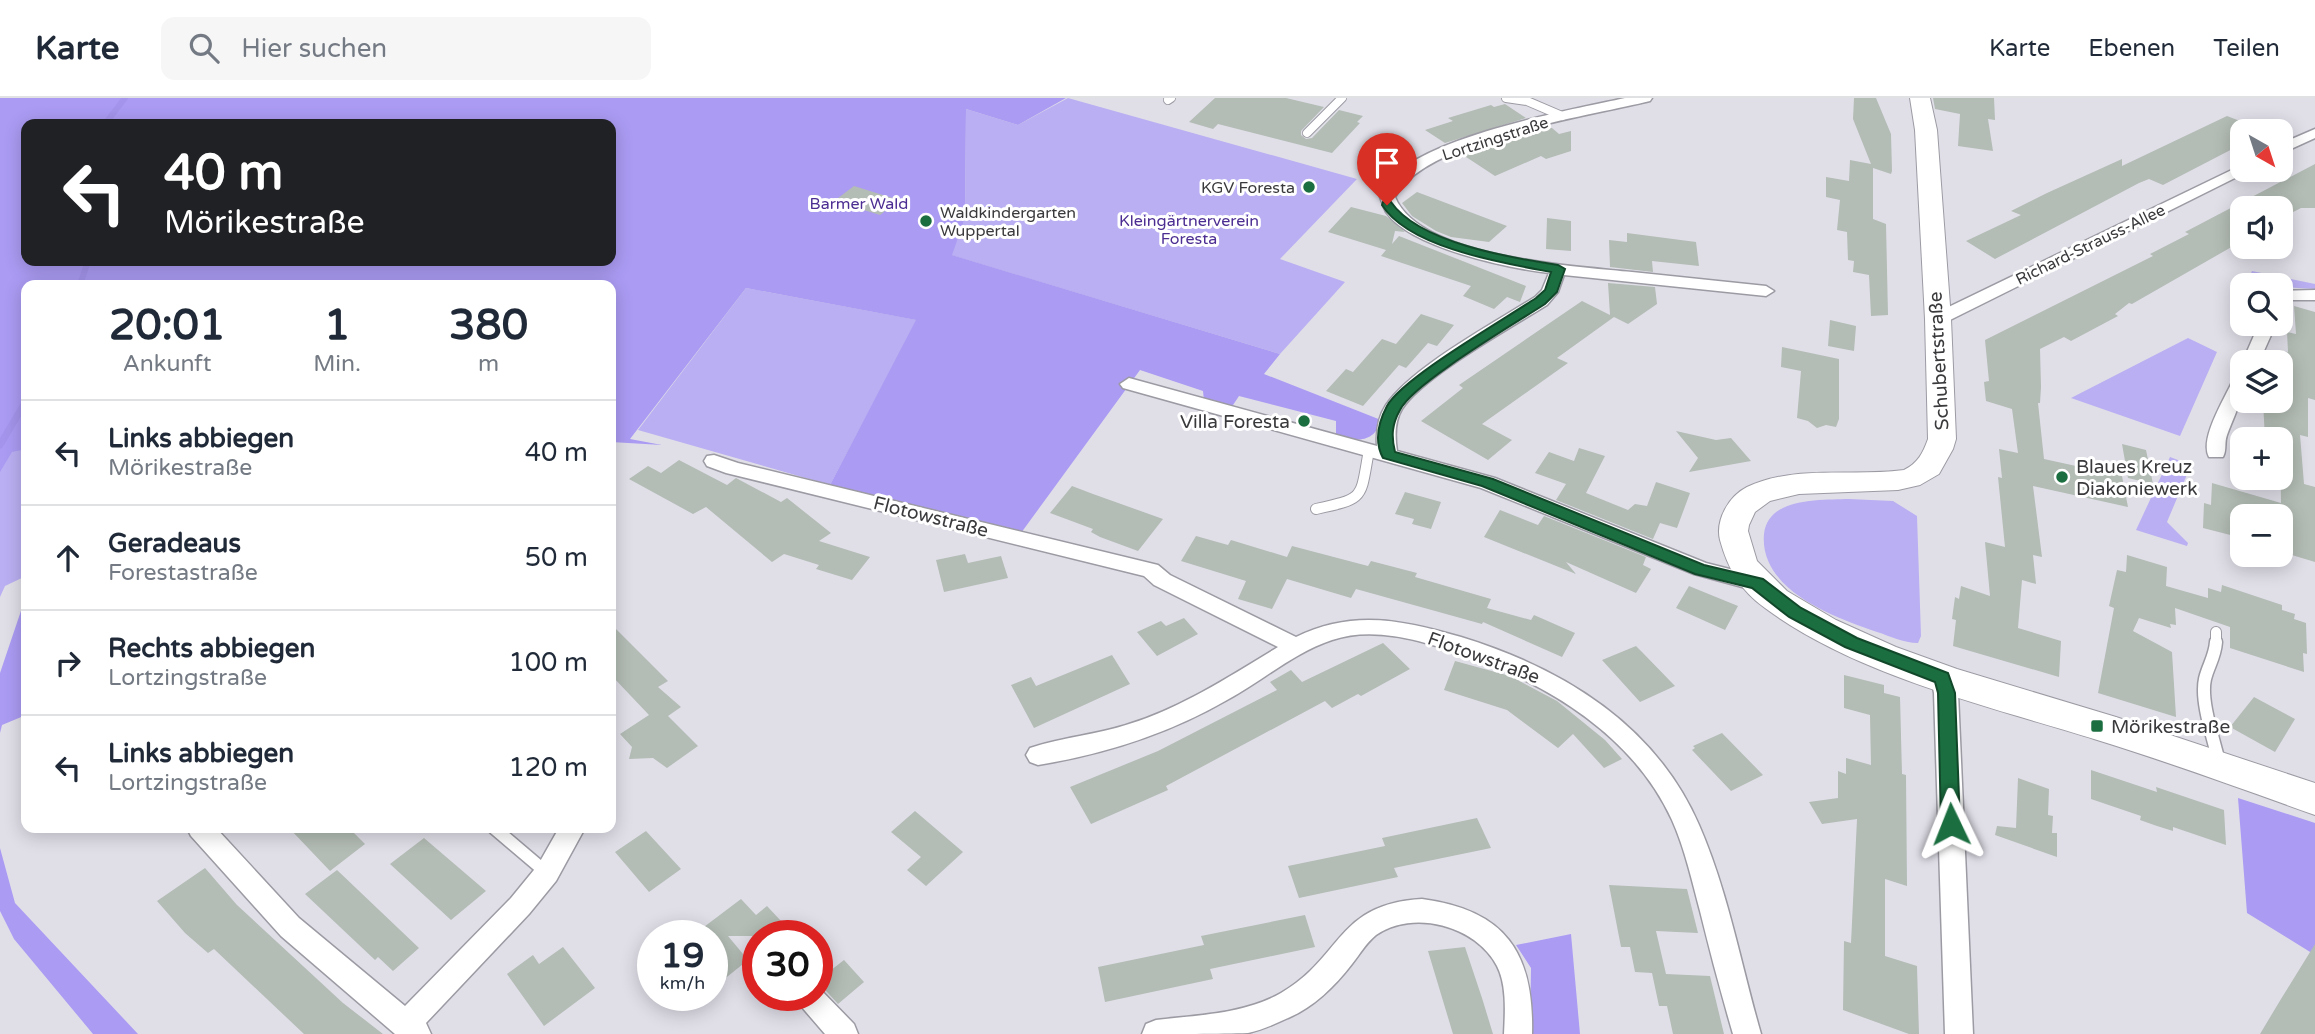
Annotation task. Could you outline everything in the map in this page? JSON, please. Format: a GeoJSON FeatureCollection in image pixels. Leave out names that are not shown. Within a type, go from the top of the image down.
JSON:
{"type":"FeatureCollection","features":[{"type":"Feature","properties":{"kind":"street"},"geometry":{"type":"LineString","coordinates":[[1569,98],[1603,107]]}},
{"type":"Feature","properties":{"kind":"street","name":"Lortzingstraße"},"geometry":{"type":"LineString","coordinates":[[1645,98],[1562,116],[1491,136],[1435,158],[1393,183],[1386,194],[1387,205],[1395,216],[1411,228],[1489,257],[1558,269],[1766,291]]}},
{"type":"Feature","properties":{"kind":"street","name":"Schubertstraße"},"geometry":{"type":"LineString","coordinates":[[1757,583],[1736,554],[1732,538],[1734,520],[1743,505],[1760,493],[1786,487],[1899,480],[1920,474],[1937,457],[1942,439],[1938,319],[1926,130],[1920,98]]}},
{"type":"Feature","properties":{"kind":"street"},"geometry":{"type":"LineString","coordinates":[[2293,144],[2315,133]]}},
{"type":"Feature","properties":{"kind":"street","name":"Richard-Strauss-Allee"},"geometry":{"type":"LineString","coordinates":[[1938,319],[2230,175]]}},
{"type":"Feature","properties":{"kind":"street"},"geometry":{"type":"LineString","coordinates":[[1379,452],[1394,406],[1414,385],[1541,301],[1550,292],[1558,269]]}},
{"type":"Feature","properties":{"kind":"street"},"geometry":{"type":"LineString","coordinates":[[2293,295],[2315,295]]}},
{"type":"Feature","properties":{"kind":"street"},"geometry":{"type":"LineString","coordinates":[[1129,384],[1488,483],[1701,569],[1757,583],[1795,612],[1851,643],[1942,678],[2315,799]]}},
{"type":"Feature","properties":{"kind":"street"},"geometry":{"type":"LineString","coordinates":[[2216,453],[2216,439],[2230,407]]}},
{"type":"Feature","properties":{"kind":"street","name":"Flotowstraße"},"geometry":{"type":"LineString","coordinates":[[714,461],[733,468],[1151,570],[1162,580],[1297,647]]}},
{"type":"Feature","properties":{"kind":"street","name":"Flotowstraße"},"geometry":{"type":"LineString","coordinates":[[1038,755],[1088,747],[1143,731],[1208,700],[1297,647],[1324,634],[1352,627],[1382,625],[1479,651],[1542,676],[1598,714],[1656,774],[1679,809],[1696,849],[1746,1034]]}},
{"type":"Feature","properties":{"kind":"street"},"geometry":{"type":"LineString","coordinates":[[1942,678],[1946,693],[1958,1034]]}},
{"type":"Feature","properties":{"kind":"street"},"geometry":{"type":"LineString","coordinates":[[205,833],[290,927],[411,1030],[547,873],[569,833]]}},
{"type":"Feature","properties":{"kind":"street"},"geometry":{"type":"LineString","coordinates":[[1156,1034],[1250,1022],[1284,1007],[1327,974],[1366,927],[1388,917],[1415,910],[1448,914],[1493,938],[1508,958],[1517,982],[1518,1034]]}},
{"type":"Feature","properties":{"kind":"street"},"geometry":{"type":"LineString","coordinates":[[823,1011],[844,1034]]}},
{"type":"Feature","properties":{"kind":"lane"},"geometry":{"type":"LineString","coordinates":[[1307,133],[1342,98]]}},
{"type":"Feature","properties":{"kind":"lane"},"geometry":{"type":"LineString","coordinates":[[1506,98],[1536,104],[1562,116]]}},
{"type":"Feature","properties":{"kind":"lane"},"geometry":{"type":"LineString","coordinates":[[1316,509],[1352,501],[1361,493],[1379,452]]}},
{"type":"Feature","properties":{"kind":"lane"},"geometry":{"type":"LineString","coordinates":[[2216,632],[2215,657],[2205,679],[2204,695],[2220,767]]}},
{"type":"Feature","properties":{"kind":"lane"},"geometry":{"type":"LineString","coordinates":[[500,833],[547,873]]}},
{"type":"Feature","properties":{"kind":"green space","name":"Barmer Wald"},"geometry":{"type":"Polygon","coordinates":[[[0,98],[1066,98],[1018,125],[966,109],[965,218],[952,255],[1280,354],[1264,374],[1381,420],[1378,428],[1369,437],[1357,440],[1343,438],[1336,436],[1336,421],[1239,396],[1231,408],[1204,401],[1203,391],[1140,370],[1021,533],[830,485],[916,320],[746,288],[630,439],[662,445],[616,442],[616,280],[21,280],[21,450],[12,452],[0,472],[0,98]]]}},
{"type":"Feature","properties":{"kind":"green space","name":"Kleingärtnerverein Foresta"},"geometry":{"type":"Polygon","coordinates":[[[1068,98],[1357,179],[1280,259],[1345,282],[1280,354],[951,255],[965,218],[966,109],[1018,125],[1068,98]]]}},
{"type":"Feature","properties":{"kind":"green space"},"geometry":{"type":"Polygon","coordinates":[[[0,231],[21,255],[21,266],[26,266],[26,280],[21,280],[21,578],[5,586],[0,597],[0,231]]]}},
{"type":"Feature","properties":{"kind":"green space"},"geometry":{"type":"Polygon","coordinates":[[[2293,279],[2315,284],[2315,289],[2293,288],[2293,279]]]}},
{"type":"Feature","properties":{"kind":"green space"},"geometry":{"type":"Polygon","coordinates":[[[746,288],[917,320],[830,485],[638,430],[746,288]]]}},
{"type":"Feature","properties":{"kind":"green space"},"geometry":{"type":"Polygon","coordinates":[[[2188,338],[2217,352],[2180,436],[2071,398],[2188,338]]]}},
{"type":"Feature","properties":{"kind":"green space"},"geometry":{"type":"Polygon","coordinates":[[[2170,457],[2191,465],[2167,522],[2188,543],[2187,546],[2136,530],[2170,457]]]}},
{"type":"Feature","properties":{"kind":"green space"},"geometry":{"type":"Polygon","coordinates":[[[1849,499],[1893,501],[1917,516],[1921,636],[1918,643],[1897,639],[1821,609],[1786,586],[1774,571],[1766,554],[1764,534],[1775,513],[1798,503],[1849,499]]]}},
{"type":"Feature","properties":{"kind":"green space"},"geometry":{"type":"Polygon","coordinates":[[[21,611],[21,717],[2,725],[0,733],[0,673],[21,611]]]}},
{"type":"Feature","properties":{"kind":"green space"},"geometry":{"type":"Polygon","coordinates":[[[2238,798],[2315,823],[2315,955],[2247,913],[2238,798]]]}},
{"type":"Feature","properties":{"kind":"green space"},"geometry":{"type":"Polygon","coordinates":[[[0,848],[15,903],[138,1034],[93,1034],[14,939],[0,911],[0,848]]]}},
{"type":"Feature","properties":{"kind":"green space"},"geometry":{"type":"Polygon","coordinates":[[[1571,934],[1580,1034],[1530,1034],[1531,968],[1516,945],[1571,934]]]}},
{"type":"Feature","properties":{"kind":"building"},"geometry":{"type":"Polygon","coordinates":[[[1215,98],[1286,98],[1324,107],[1301,131],[1301,135],[1306,139],[1312,138],[1339,110],[1363,116],[1357,122],[1360,123],[1332,153],[1218,124],[1213,129],[1189,122],[1215,98]]]}},
{"type":"Feature","properties":{"kind":"building"},"geometry":{"type":"Polygon","coordinates":[[[1854,98],[1876,98],[1891,134],[1891,174],[1873,168],[1873,219],[1886,224],[1888,315],[1871,316],[1869,275],[1853,272],[1854,261],[1848,260],[1847,232],[1837,230],[1840,200],[1826,197],[1826,177],[1849,181],[1850,160],[1871,164],[1853,119],[1854,98]]]}},
{"type":"Feature","properties":{"kind":"building"},"geometry":{"type":"Polygon","coordinates":[[[1933,98],[1994,98],[1995,120],[1988,119],[1993,151],[1958,146],[1960,114],[1935,109],[1933,98]]]}},
{"type":"Feature","properties":{"kind":"building"},"geometry":{"type":"Polygon","coordinates":[[[1505,104],[1526,118],[1445,143],[1425,130],[1453,121],[1448,118],[1491,105],[1494,107],[1505,104]]]}},
{"type":"Feature","properties":{"kind":"building"},"geometry":{"type":"Polygon","coordinates":[[[2227,116],[2235,119],[2230,119],[2230,150],[2163,185],[2149,179],[2139,183],[1995,259],[1966,241],[2021,215],[2011,211],[2047,193],[2122,159],[2122,166],[2227,116]]]}},
{"type":"Feature","properties":{"kind":"building"},"geometry":{"type":"Polygon","coordinates":[[[1543,128],[1552,128],[1559,134],[1571,131],[1571,151],[1546,159],[1541,156],[1495,176],[1460,153],[1543,128]]]}},
{"type":"Feature","properties":{"kind":"building"},"geometry":{"type":"Polygon","coordinates":[[[2315,164],[2315,208],[2301,208],[2293,212],[2293,196],[2254,196],[2281,182],[2293,182],[2293,176],[2315,164]]]}},
{"type":"Feature","properties":{"kind":"building"},"geometry":{"type":"Polygon","coordinates":[[[854,186],[899,200],[880,215],[834,201],[854,186]]]}},
{"type":"Feature","properties":{"kind":"building"},"geometry":{"type":"Polygon","coordinates":[[[1417,192],[1507,226],[1489,242],[1451,237],[1412,216],[1402,203],[1417,192]]]}},
{"type":"Feature","properties":{"kind":"building"},"geometry":{"type":"Polygon","coordinates":[[[1351,207],[1386,216],[1405,232],[1395,231],[1392,244],[1399,236],[1526,286],[1520,302],[1507,297],[1494,309],[1463,296],[1471,286],[1381,256],[1386,250],[1328,232],[1351,207]]]}},
{"type":"Feature","properties":{"kind":"building"},"geometry":{"type":"Polygon","coordinates":[[[2230,208],[2230,248],[2132,304],[2129,303],[2115,314],[2118,316],[2071,341],[2064,337],[2040,349],[2041,387],[2038,403],[2044,459],[2122,476],[2128,507],[2033,486],[2042,557],[2033,555],[2036,584],[2022,580],[2018,628],[2061,641],[2059,677],[1953,646],[1956,620],[1952,619],[1955,597],[1959,599],[1961,586],[1990,596],[1985,542],[2005,547],[1998,477],[2002,478],[1999,449],[2018,453],[2012,409],[1986,401],[1984,382],[1989,381],[1985,340],[2153,256],[2150,254],[2189,234],[2185,232],[2230,208]]]}},
{"type":"Feature","properties":{"kind":"building"},"geometry":{"type":"Polygon","coordinates":[[[1547,218],[1571,221],[1571,251],[1546,249],[1547,218]]]}},
{"type":"Feature","properties":{"kind":"building"},"geometry":{"type":"Polygon","coordinates":[[[1627,233],[1696,242],[1699,266],[1652,261],[1653,272],[1610,267],[1609,240],[1627,242],[1627,233]]]}},
{"type":"Feature","properties":{"kind":"building"},"geometry":{"type":"Polygon","coordinates":[[[1608,283],[1655,287],[1657,304],[1628,324],[1614,317],[1557,358],[1568,363],[1482,424],[1512,440],[1488,460],[1421,421],[1463,388],[1459,385],[1582,301],[1610,315],[1608,283]]]}},
{"type":"Feature","properties":{"kind":"building"},"geometry":{"type":"Polygon","coordinates":[[[2294,306],[2315,312],[2315,400],[2308,398],[2308,437],[2300,435],[2304,484],[2315,487],[2315,562],[2293,555],[2293,504],[2230,504],[2230,535],[2203,528],[2204,503],[2211,505],[2212,483],[2281,503],[2281,490],[2293,490],[2293,427],[2264,427],[2264,413],[2293,413],[2293,350],[2288,350],[2287,336],[2296,334],[2294,306]]]}},
{"type":"Feature","properties":{"kind":"building"},"geometry":{"type":"Polygon","coordinates":[[[1421,314],[1454,325],[1437,346],[1428,343],[1406,368],[1399,365],[1363,406],[1326,391],[1346,369],[1353,372],[1382,339],[1396,344],[1421,314]]]}},
{"type":"Feature","properties":{"kind":"building"},"geometry":{"type":"Polygon","coordinates":[[[1830,320],[1856,326],[1854,351],[1828,346],[1830,320]]]}},
{"type":"Feature","properties":{"kind":"building"},"geometry":{"type":"Polygon","coordinates":[[[1782,347],[1839,359],[1839,419],[1836,427],[1826,425],[1817,428],[1808,421],[1797,418],[1801,371],[1781,367],[1782,347]]]}},
{"type":"Feature","properties":{"kind":"building"},"geometry":{"type":"Polygon","coordinates":[[[1676,431],[1716,440],[1731,438],[1751,461],[1689,472],[1698,458],[1676,431]]]}},
{"type":"Feature","properties":{"kind":"building"},"geometry":{"type":"Polygon","coordinates":[[[2122,444],[2146,450],[2153,484],[2128,478],[2122,444]]]}},
{"type":"Feature","properties":{"kind":"building"},"geometry":{"type":"Polygon","coordinates":[[[1579,448],[1605,456],[1586,493],[1628,510],[1635,504],[1647,506],[1656,482],[1690,493],[1677,528],[1660,523],[1653,539],[1556,500],[1566,484],[1535,473],[1549,452],[1574,461],[1579,448]]]}},
{"type":"Feature","properties":{"kind":"building"},"geometry":{"type":"Polygon","coordinates":[[[679,460],[727,485],[736,478],[781,502],[787,498],[831,533],[819,541],[870,557],[852,580],[816,569],[819,565],[784,554],[772,562],[706,507],[693,514],[629,479],[648,466],[661,473],[679,460]]]}},
{"type":"Feature","properties":{"kind":"building"},"geometry":{"type":"Polygon","coordinates":[[[1072,486],[1163,519],[1138,551],[1100,537],[1091,532],[1093,529],[1050,513],[1072,486]]]}},
{"type":"Feature","properties":{"kind":"building"},"geometry":{"type":"Polygon","coordinates":[[[1405,492],[1441,502],[1431,529],[1412,524],[1414,519],[1395,514],[1405,492]]]}},
{"type":"Feature","properties":{"kind":"building"},"geometry":{"type":"Polygon","coordinates":[[[1500,510],[1538,525],[1544,516],[1646,557],[1643,565],[1651,569],[1636,593],[1566,562],[1576,574],[1484,537],[1500,510]]]}},
{"type":"Feature","properties":{"kind":"building"},"geometry":{"type":"Polygon","coordinates":[[[1196,536],[1228,545],[1231,540],[1287,557],[1292,546],[1368,566],[1371,561],[1417,573],[1415,577],[1491,599],[1487,608],[1531,620],[1534,615],[1575,633],[1562,657],[1483,622],[1482,624],[1356,589],[1351,598],[1287,579],[1272,609],[1238,599],[1246,581],[1181,561],[1196,536]]]}},
{"type":"Feature","properties":{"kind":"building"},"geometry":{"type":"Polygon","coordinates":[[[965,554],[968,563],[1001,556],[1008,578],[944,592],[936,560],[965,554]]]}},
{"type":"Feature","properties":{"kind":"building"},"geometry":{"type":"Polygon","coordinates":[[[2127,555],[2167,567],[2166,586],[2208,598],[2208,588],[2221,592],[2222,585],[2282,605],[2282,610],[2295,614],[2294,619],[2306,623],[2307,654],[2303,653],[2304,672],[2230,648],[2230,627],[2175,608],[2176,625],[2170,624],[2171,628],[2139,618],[2133,631],[2172,652],[2176,717],[2098,693],[2114,608],[2109,606],[2117,570],[2126,572],[2127,555]]]}},
{"type":"Feature","properties":{"kind":"building"},"geometry":{"type":"Polygon","coordinates":[[[1689,586],[1738,606],[1725,630],[1676,608],[1689,586]]]}},
{"type":"Feature","properties":{"kind":"building"},"geometry":{"type":"Polygon","coordinates":[[[1184,618],[1198,634],[1157,656],[1137,632],[1161,621],[1166,626],[1184,618]]]}},
{"type":"Feature","properties":{"kind":"building"},"geometry":{"type":"Polygon","coordinates":[[[616,629],[668,681],[658,687],[681,707],[668,716],[698,746],[667,768],[653,758],[629,759],[632,747],[620,734],[649,715],[616,680],[616,629]]]}},
{"type":"Feature","properties":{"kind":"building"},"geometry":{"type":"Polygon","coordinates":[[[1383,643],[1410,669],[1361,696],[1358,694],[1332,708],[1325,701],[1166,786],[1168,790],[1091,824],[1070,787],[1158,751],[1277,690],[1270,682],[1291,670],[1302,682],[1383,643]]]}},
{"type":"Feature","properties":{"kind":"building"},"geometry":{"type":"Polygon","coordinates":[[[1636,646],[1675,686],[1640,702],[1602,660],[1636,646]]]}},
{"type":"Feature","properties":{"kind":"building"},"geometry":{"type":"Polygon","coordinates":[[[1112,655],[1130,684],[1034,728],[1011,685],[1031,677],[1036,686],[1112,655]]]}},
{"type":"Feature","properties":{"kind":"building"},"geometry":{"type":"Polygon","coordinates":[[[1455,661],[1510,676],[1557,701],[1605,740],[1622,759],[1604,768],[1573,734],[1558,748],[1507,710],[1444,690],[1455,661]]]}},
{"type":"Feature","properties":{"kind":"building"},"geometry":{"type":"Polygon","coordinates":[[[1844,675],[1884,685],[1884,693],[1900,697],[1902,774],[1906,775],[1907,886],[1885,879],[1885,956],[1917,966],[1919,1034],[1909,1034],[1843,1010],[1844,941],[1851,943],[1857,819],[1822,824],[1809,802],[1838,798],[1838,771],[1846,774],[1846,758],[1871,765],[1870,715],[1844,708],[1844,675]]]}},
{"type":"Feature","properties":{"kind":"building"},"geometry":{"type":"Polygon","coordinates":[[[2254,697],[2295,719],[2275,752],[2230,727],[2254,697]]]}},
{"type":"Feature","properties":{"kind":"building"},"geometry":{"type":"Polygon","coordinates":[[[1722,733],[1763,775],[1731,791],[1692,750],[1695,748],[1693,746],[1722,733]]]}},
{"type":"Feature","properties":{"kind":"building"},"geometry":{"type":"Polygon","coordinates":[[[2091,770],[2157,792],[2156,787],[2224,810],[2226,845],[2173,827],[2173,831],[2157,826],[2140,820],[2141,816],[2091,799],[2091,770]]]}},
{"type":"Feature","properties":{"kind":"building"},"geometry":{"type":"Polygon","coordinates":[[[2018,778],[2049,789],[2048,815],[2053,816],[2052,833],[2057,833],[2057,857],[1995,835],[1997,826],[2016,828],[2018,778]]]}},
{"type":"Feature","properties":{"kind":"building"},"geometry":{"type":"Polygon","coordinates":[[[915,811],[963,852],[926,886],[907,870],[921,857],[891,832],[915,811]]]}},
{"type":"Feature","properties":{"kind":"building"},"geometry":{"type":"Polygon","coordinates":[[[1477,818],[1491,848],[1394,868],[1398,877],[1299,898],[1288,866],[1385,846],[1382,838],[1477,818]]]}},
{"type":"Feature","properties":{"kind":"building"},"geometry":{"type":"Polygon","coordinates":[[[646,831],[681,869],[649,892],[615,852],[646,831]]]}},
{"type":"Feature","properties":{"kind":"building"},"geometry":{"type":"Polygon","coordinates":[[[294,833],[354,833],[365,844],[330,871],[294,833]]]}},
{"type":"Feature","properties":{"kind":"building"},"geometry":{"type":"Polygon","coordinates":[[[424,838],[486,891],[451,920],[390,864],[424,838]]]}},
{"type":"Feature","properties":{"kind":"building"},"geometry":{"type":"Polygon","coordinates":[[[205,868],[237,905],[343,1003],[383,1034],[304,1034],[214,949],[208,953],[185,933],[157,901],[205,868]]]}},
{"type":"Feature","properties":{"kind":"building"},"geometry":{"type":"Polygon","coordinates":[[[337,870],[419,948],[393,971],[378,957],[375,960],[305,894],[337,870]]]}},
{"type":"Feature","properties":{"kind":"building"},"geometry":{"type":"Polygon","coordinates":[[[1609,885],[1687,889],[1698,933],[1656,931],[1666,974],[1710,976],[1724,1034],[1673,1034],[1667,1006],[1659,1006],[1652,973],[1635,972],[1630,947],[1621,947],[1609,885]]]}},
{"type":"Feature","properties":{"kind":"building"},"geometry":{"type":"Polygon","coordinates":[[[741,899],[756,915],[767,906],[780,920],[742,920],[742,936],[728,936],[728,920],[713,920],[741,899]]]}},
{"type":"Feature","properties":{"kind":"building"},"geometry":{"type":"Polygon","coordinates":[[[1305,915],[1315,947],[1210,969],[1213,979],[1105,1002],[1098,967],[1204,945],[1201,936],[1305,915]]]}},
{"type":"Feature","properties":{"kind":"building"},"geometry":{"type":"Polygon","coordinates":[[[728,936],[742,953],[742,965],[728,976],[728,936]]]}},
{"type":"Feature","properties":{"kind":"building"},"geometry":{"type":"Polygon","coordinates":[[[2315,944],[2315,1034],[2260,1034],[2281,999],[2315,944]]]}},
{"type":"Feature","properties":{"kind":"building"},"geometry":{"type":"Polygon","coordinates":[[[563,947],[595,988],[544,1026],[507,974],[533,955],[539,964],[563,947]]]}},
{"type":"Feature","properties":{"kind":"building"},"geometry":{"type":"Polygon","coordinates":[[[1465,947],[1493,1034],[1453,1034],[1428,951],[1465,947]]]}},
{"type":"Feature","properties":{"kind":"building"},"geometry":{"type":"Polygon","coordinates":[[[844,960],[864,982],[838,1004],[833,999],[833,969],[844,960]]]}},
{"type":"Feature","properties":{"kind":"waterway"},"geometry":{"type":"LineString","coordinates":[[109,119],[125,98]]}},
{"type":"Feature","properties":{"kind":"waterway"},"geometry":{"type":"LineString","coordinates":[[82,280],[86,266]]}},
{"type":"Feature","properties":{"kind":"waterway"},"geometry":{"type":"LineString","coordinates":[[0,445],[21,409]]}},
{"type":"Feature","properties":{"kind":"place","name":"KGV Foresta"},"geometry":{"type":"Point","coordinates":[1309,187]}},
{"type":"Feature","properties":{"kind":"place","name":"Waldkindergarten Wuppertal"},"geometry":{"type":"Point","coordinates":[926,221]}},
{"type":"Feature","properties":{"kind":"place","name":"Villa Foresta"},"geometry":{"type":"Point","coordinates":[1304,421]}},
{"type":"Feature","properties":{"kind":"place","name":"Blaues Kreuz Diakoniewerk"},"geometry":{"type":"Point","coordinates":[2062,477]}},
{"type":"Feature","properties":{"kind":"place","name":"Mörikestraße"},"geometry":{"type":"Point","coordinates":[2097,726]}},
{"type":"Feature","properties":{"kind":"route"},"geometry":{"type":"LineString","coordinates":[[1387,205],[1395,216],[1411,228],[1489,257],[1516,264],[1558,269],[1550,292],[1541,301],[1414,385],[1394,406],[1384,434],[1388,454],[1488,483],[1701,569],[1757,583],[1795,612],[1851,643],[1942,678],[1946,693],[1951,824]]}}]}
